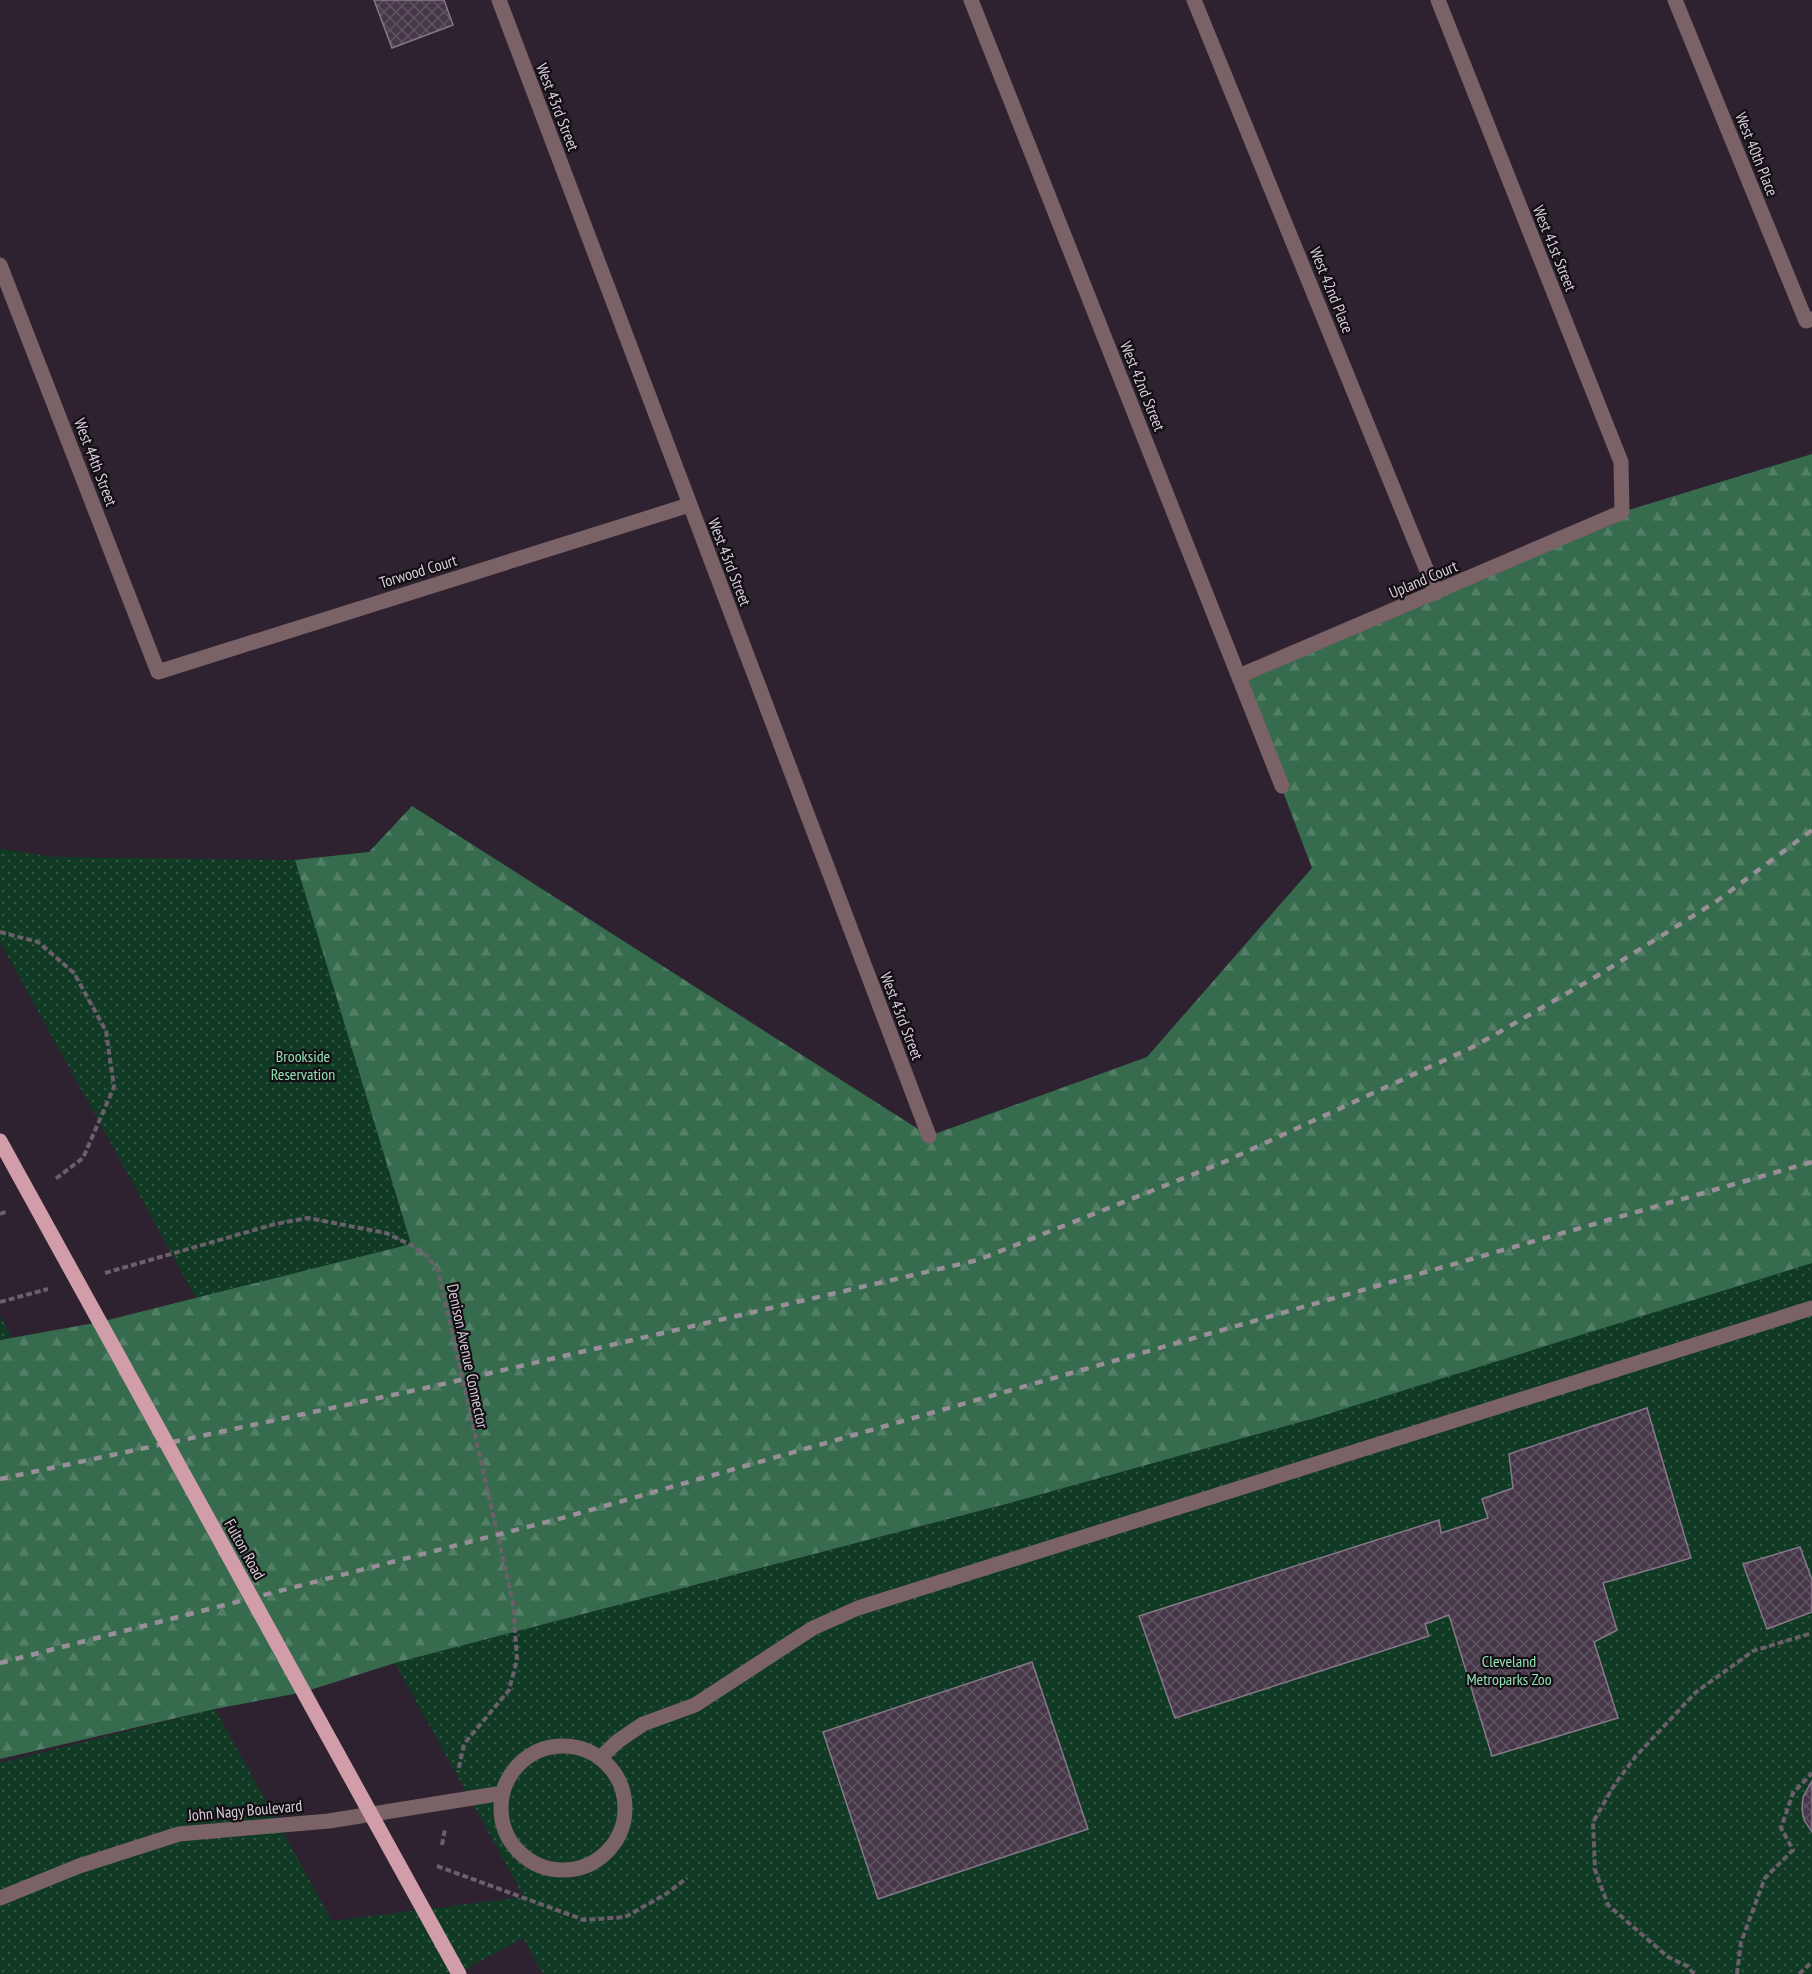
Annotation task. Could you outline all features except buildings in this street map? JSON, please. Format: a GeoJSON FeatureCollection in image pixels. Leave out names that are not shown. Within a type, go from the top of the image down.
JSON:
{"type":"FeatureCollection","features":[{"type":"Feature","properties":{"kind":"main road","name":"Fulton Road"},"geometry":{"type":"LineString","coordinates":[[0,1141],[459,1974]]}},
{"type":"Feature","properties":{"kind":"street","name":"West 43rd Street"},"geometry":{"type":"LineString","coordinates":[[499,0],[928,1136]]}},
{"type":"Feature","properties":{"kind":"street","name":"West 42nd Street"},"geometry":{"type":"LineString","coordinates":[[971,0],[1282,786]]}},
{"type":"Feature","properties":{"kind":"street","name":"West 42nd Place"},"geometry":{"type":"LineString","coordinates":[[1194,0],[1436,593]]}},
{"type":"Feature","properties":{"kind":"street","name":"West 41st Street"},"geometry":{"type":"LineString","coordinates":[[1438,0],[1621,462],[1622,512]]}},
{"type":"Feature","properties":{"kind":"street","name":"West 40th Place"},"geometry":{"type":"LineString","coordinates":[[1675,0],[1809,320]]}},
{"type":"Feature","properties":{"kind":"street","name":"West 44th Street"},"geometry":{"type":"LineString","coordinates":[[0,266],[158,672]]}},
{"type":"Feature","properties":{"kind":"street","name":"Torwood Court"},"geometry":{"type":"LineString","coordinates":[[158,672],[689,505]]}},
{"type":"Feature","properties":{"kind":"street","name":"Upland Court"},"geometry":{"type":"LineString","coordinates":[[1239,676],[1622,512]]}},
{"type":"Feature","properties":{"kind":"street"},"geometry":{"type":"LineString","coordinates":[[600,1758],[618,1741],[643,1724],[695,1705],[813,1628],[858,1608],[1812,1308]]}},
{"type":"Feature","properties":{"kind":"street"},"geometry":{"type":"LineString","coordinates":[[570,1746],[586,1750],[600,1758],[615,1773],[623,1792],[626,1813],[620,1832],[609,1850],[593,1863],[574,1870],[553,1870],[534,1864],[517,1851],[506,1834],[501,1814],[503,1793],[509,1777],[521,1763],[535,1753],[552,1747],[570,1746]]}},
{"type":"Feature","properties":{"kind":"street","name":"John Nagy Boulevard"},"geometry":{"type":"LineString","coordinates":[[0,1898],[79,1866],[179,1834],[329,1821],[503,1793]]}},
{"type":"Feature","properties":{"kind":"path"},"geometry":{"type":"LineString","coordinates":[[0,932],[38,942],[74,974],[106,1031],[114,1087],[83,1158],[49,1184]]}},
{"type":"Feature","properties":{"kind":"path"},"geometry":{"type":"LineString","coordinates":[[0,1214],[16,1207]]}},
{"type":"Feature","properties":{"kind":"path","name":"Denison Avenue Connector"},"geometry":{"type":"LineString","coordinates":[[101,1274],[275,1224],[308,1218],[386,1233],[427,1256],[438,1271],[513,1614],[517,1660],[509,1690],[464,1744]]}},
{"type":"Feature","properties":{"kind":"path"},"geometry":{"type":"LineString","coordinates":[[0,1302],[56,1286]]}},
{"type":"Feature","properties":{"kind":"path"},"geometry":{"type":"LineString","coordinates":[[1694,1974],[1688,1966],[1668,1957],[1608,1905],[1594,1870],[1593,1822],[1615,1784],[1636,1756],[1696,1692],[1753,1651],[1812,1633]]}},
{"type":"Feature","properties":{"kind":"path"},"geometry":{"type":"LineString","coordinates":[[1737,1974],[1741,1942],[1765,1878],[1793,1850],[1781,1828],[1793,1794],[1812,1773]]}},
{"type":"Feature","properties":{"kind":"path"},"geometry":{"type":"LineString","coordinates":[[437,1866],[584,1920],[625,1917],[666,1894],[687,1878]]}},
{"type":"Feature","properties":{"kind":"path"},"geometry":{"type":"LineString","coordinates":[[1799,1974],[1812,1962]]}},
{"type":"Feature","properties":{"kind":"green space"},"geometry":{"type":"Polygon","coordinates":[[[1812,454],[1812,1263],[1315,1418],[1006,1504],[395,1663],[304,1692],[215,1709],[0,1759],[0,1340],[100,1322],[411,1244],[295,860],[369,852],[412,806],[929,1136],[1147,1057],[1312,868],[1239,676],[1622,512],[1812,454]]]}},
{"type":"Feature","properties":{"kind":"green space","name":"Brookside Reservation"},"geometry":{"type":"Polygon","coordinates":[[[412,806],[529,881],[409,1252],[196,1298],[0,942],[0,849],[55,857],[295,860],[369,852],[412,806]]]}},
{"type":"Feature","properties":{"kind":"green space","name":"Cleveland Metroparks Zoo"},"geometry":{"type":"Polygon","coordinates":[[[1812,1238],[1812,1974],[543,1974],[523,1938],[457,1974],[0,1974],[0,1763],[215,1709],[332,1921],[524,1897],[395,1663],[1006,1504],[1315,1418],[1812,1238]]]}},
{"type":"Feature","properties":{"kind":"green space"},"geometry":{"type":"Polygon","coordinates":[[[0,1316],[12,1337],[0,1340],[0,1316]]]}},
{"type":"Feature","properties":{"kind":"railway"},"geometry":{"type":"LineString","coordinates":[[0,1479],[430,1387],[978,1260],[1224,1162],[1475,1046],[1597,976],[1717,901],[1812,830]]}},
{"type":"Feature","properties":{"kind":"railway"},"geometry":{"type":"LineString","coordinates":[[0,1663],[566,1517],[1812,1162]]}}]}
